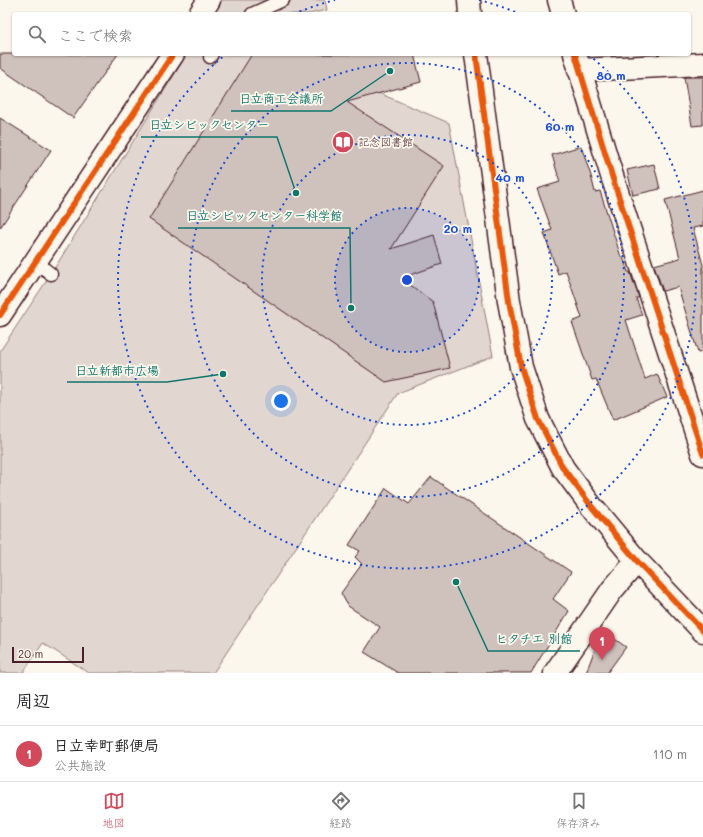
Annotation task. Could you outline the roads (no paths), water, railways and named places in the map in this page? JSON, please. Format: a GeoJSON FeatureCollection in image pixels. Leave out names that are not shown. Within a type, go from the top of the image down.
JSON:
{"type":"FeatureCollection","features":[{"type":"Feature","properties":{"kind":"street"},"geometry":{"type":"LineString","coordinates":[[201,12],[209,0]]}},
{"type":"Feature","properties":{"kind":"street"},"geometry":{"type":"LineString","coordinates":[[469,0],[470,12]]}},
{"type":"Feature","properties":{"kind":"street"},"geometry":{"type":"LineString","coordinates":[[559,0],[562,12]]}},
{"type":"Feature","properties":{"kind":"street"},"geometry":{"type":"LineString","coordinates":[[0,315],[43,268],[172,56]]}},
{"type":"Feature","properties":{"kind":"street"},"geometry":{"type":"LineString","coordinates":[[476,56],[509,301],[521,367],[538,419],[563,468],[592,507],[637,561],[703,632]]}},
{"type":"Feature","properties":{"kind":"street"},"geometry":{"type":"LineString","coordinates":[[702,452],[612,176],[577,62],[703,64]]}},
{"type":"Feature","properties":{"kind":"street"},"geometry":{"type":"LineString","coordinates":[[555,673],[612,590],[637,561]]}},
{"type":"Feature","properties":{"kind":"lane"},"geometry":{"type":"LineString","coordinates":[[256,12],[283,0]]}},
{"type":"Feature","properties":{"kind":"place","name":"日立商工会議所"},"geometry":{"type":"Point","coordinates":[390,71]}},
{"type":"Feature","properties":{"kind":"place","name":"記念図書館"},"geometry":{"type":"Point","coordinates":[343,142]}},
{"type":"Feature","properties":{"kind":"place","name":"日立シビックセンター"},"geometry":{"type":"Point","coordinates":[296,193]}},
{"type":"Feature","properties":{"kind":"place","name":"日立シビックセンター科学館"},"geometry":{"type":"Point","coordinates":[351,308]}},
{"type":"Feature","properties":{"kind":"place","name":"日立新都市広場"},"geometry":{"type":"Point","coordinates":[223,374]}},
{"type":"Feature","properties":{"kind":"place","name":"ヒタチエ 別館"},"geometry":{"type":"Point","coordinates":[456,582]}},
{"type":"Feature","properties":{"kind":"place","name":"日立幸町郵便局"},"geometry":{"type":"Point","coordinates":[602,660]}}]}
